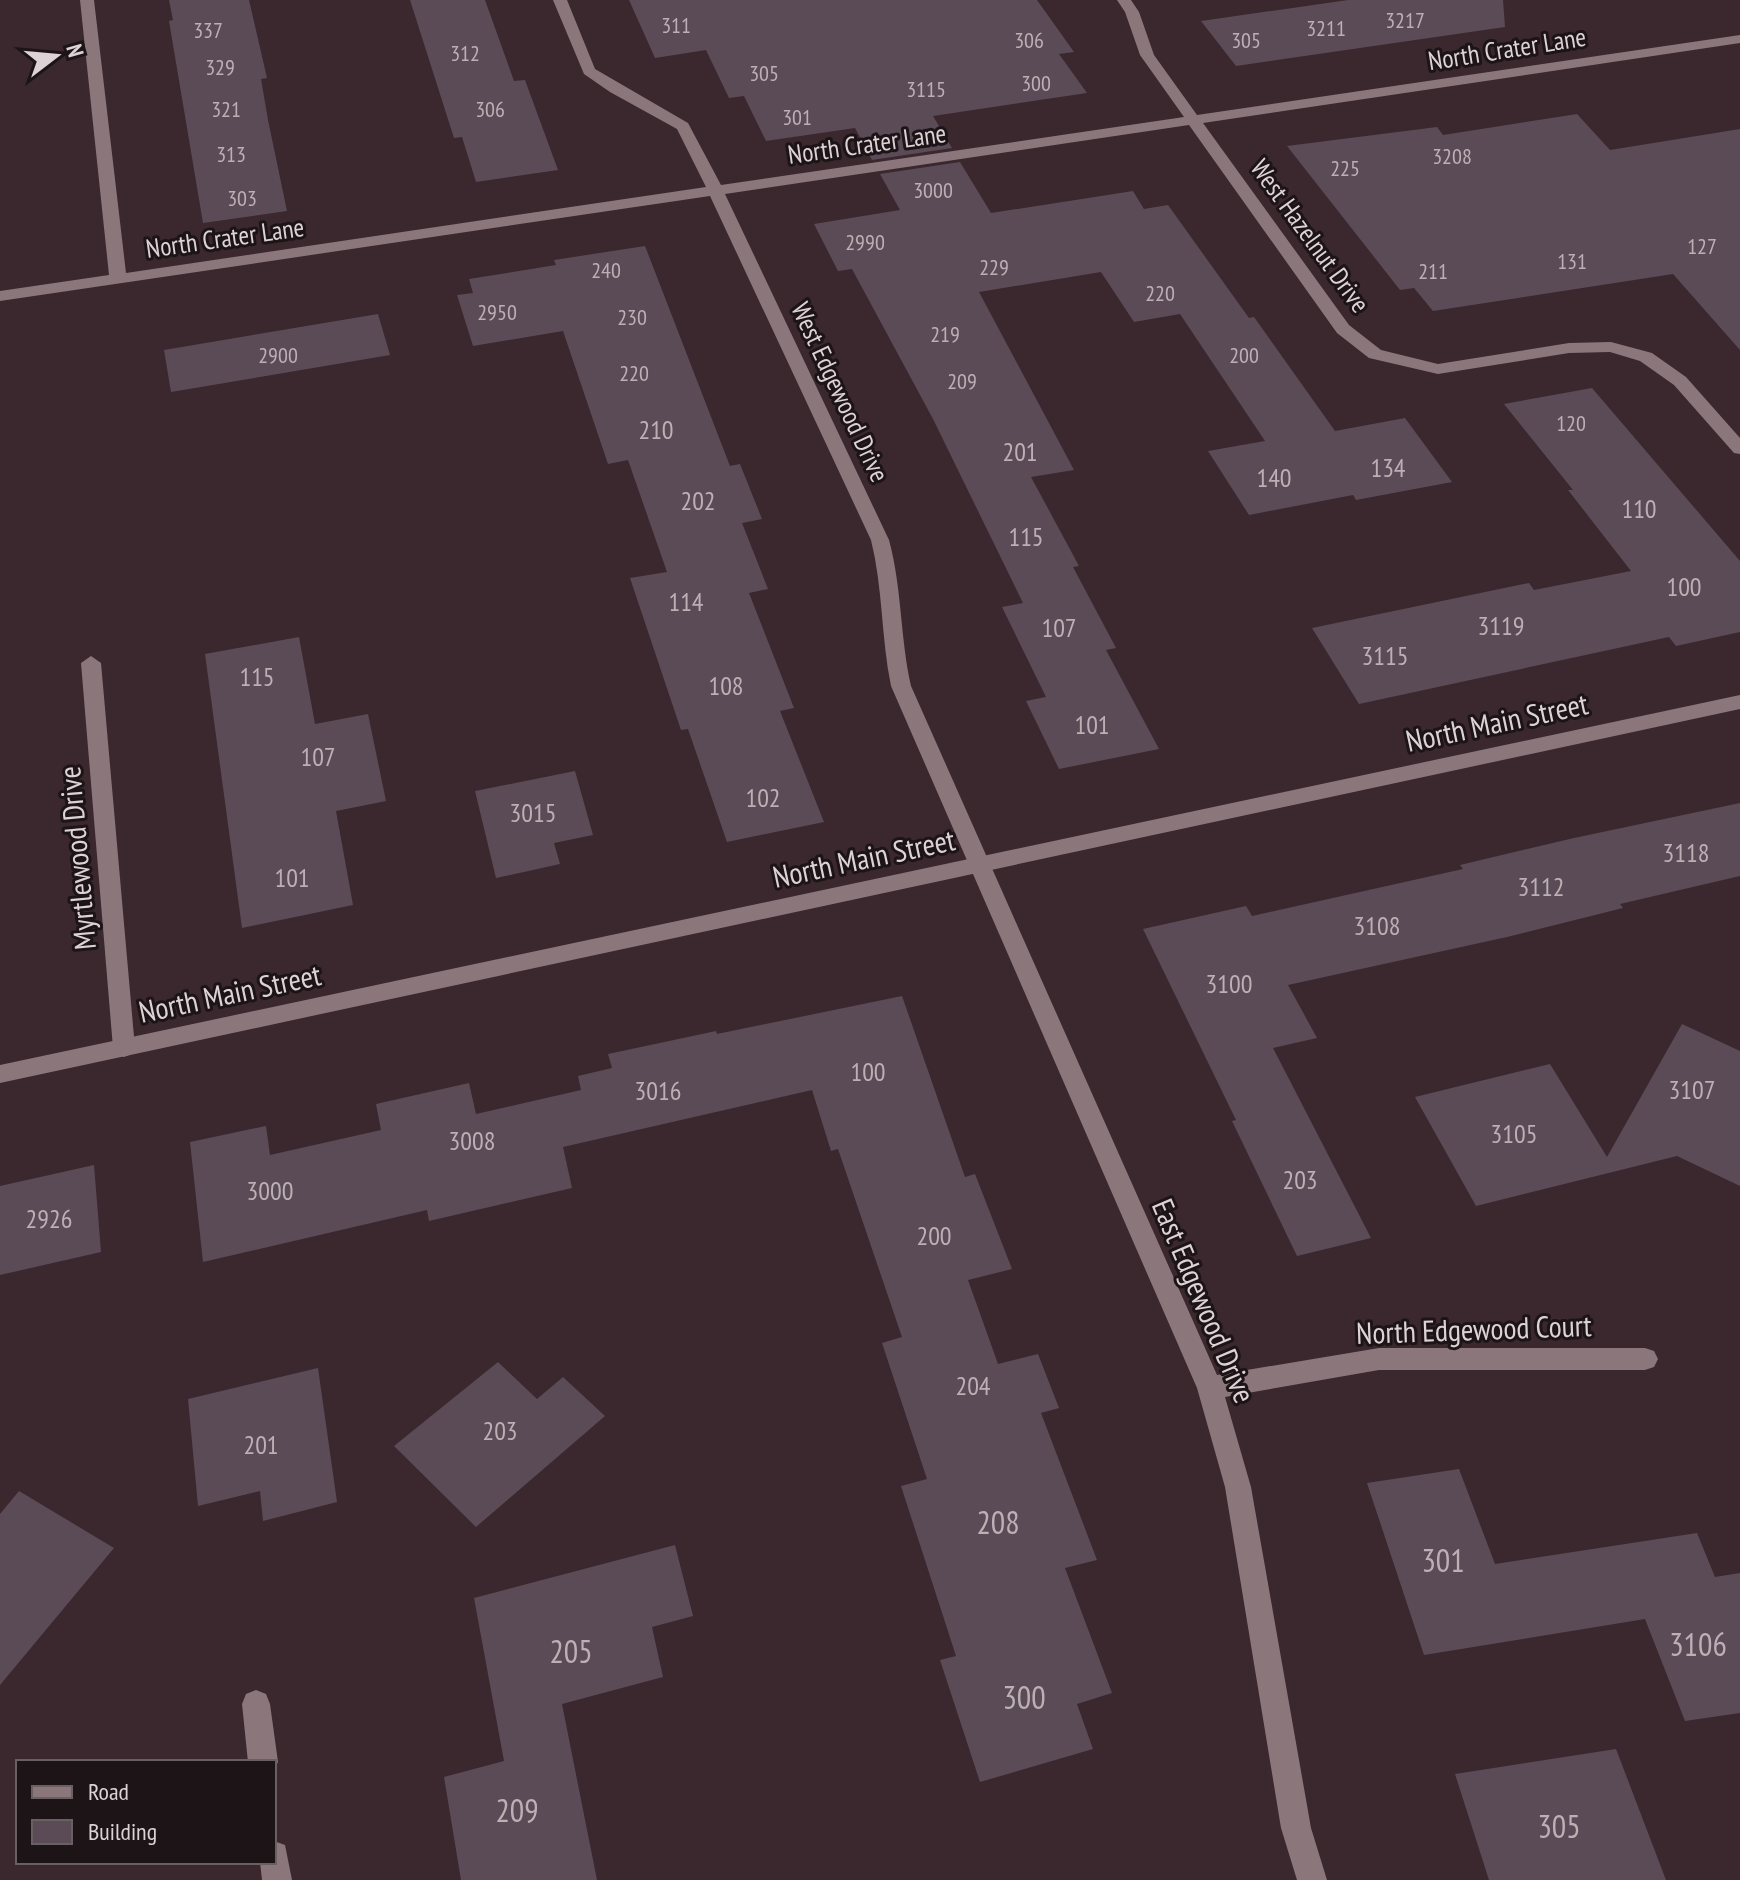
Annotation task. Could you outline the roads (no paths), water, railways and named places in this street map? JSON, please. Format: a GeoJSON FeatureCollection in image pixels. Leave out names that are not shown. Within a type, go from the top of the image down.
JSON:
{"type":"FeatureCollection","features":[{"type":"Feature","properties":{"kind":"street"},"geometry":{"type":"LineString","coordinates":[[87,0],[118,278]]}},
{"type":"Feature","properties":{"kind":"street","name":"West Edgewood Drive"},"geometry":{"type":"LineString","coordinates":[[560,0],[589,71],[615,89],[683,126],[832,434],[880,540],[888,572],[893,648],[901,686],[978,865]]}},
{"type":"Feature","properties":{"kind":"street","name":"West Hazelnut Drive"},"geometry":{"type":"LineString","coordinates":[[1124,0],[1132,12],[1147,55],[1343,329],[1375,354],[1438,369],[1569,348],[1611,347],[1646,357],[1680,381],[1740,449]]}},
{"type":"Feature","properties":{"kind":"street","name":"North Crater Lane"},"geometry":{"type":"LineString","coordinates":[[0,296],[1740,39]]}},
{"type":"Feature","properties":{"kind":"street","name":"Myrtlewood Drive"},"geometry":{"type":"LineString","coordinates":[[91,663],[124,1048]]}},
{"type":"Feature","properties":{"kind":"street","name":"North Main Street"},"geometry":{"type":"LineString","coordinates":[[0,1074],[1740,702]]}},
{"type":"Feature","properties":{"kind":"street","name":"East Edgewood Drive"},"geometry":{"type":"LineString","coordinates":[[978,865],[1210,1388],[1238,1487],[1296,1828],[1312,1880]]}},
{"type":"Feature","properties":{"kind":"street","name":"North Edgewood Court"},"geometry":{"type":"LineString","coordinates":[[1210,1388],[1379,1359],[1645,1359]]}},
{"type":"Feature","properties":{"kind":"street"},"geometry":{"type":"LineString","coordinates":[[256,1704],[263,1760]]}}]}
